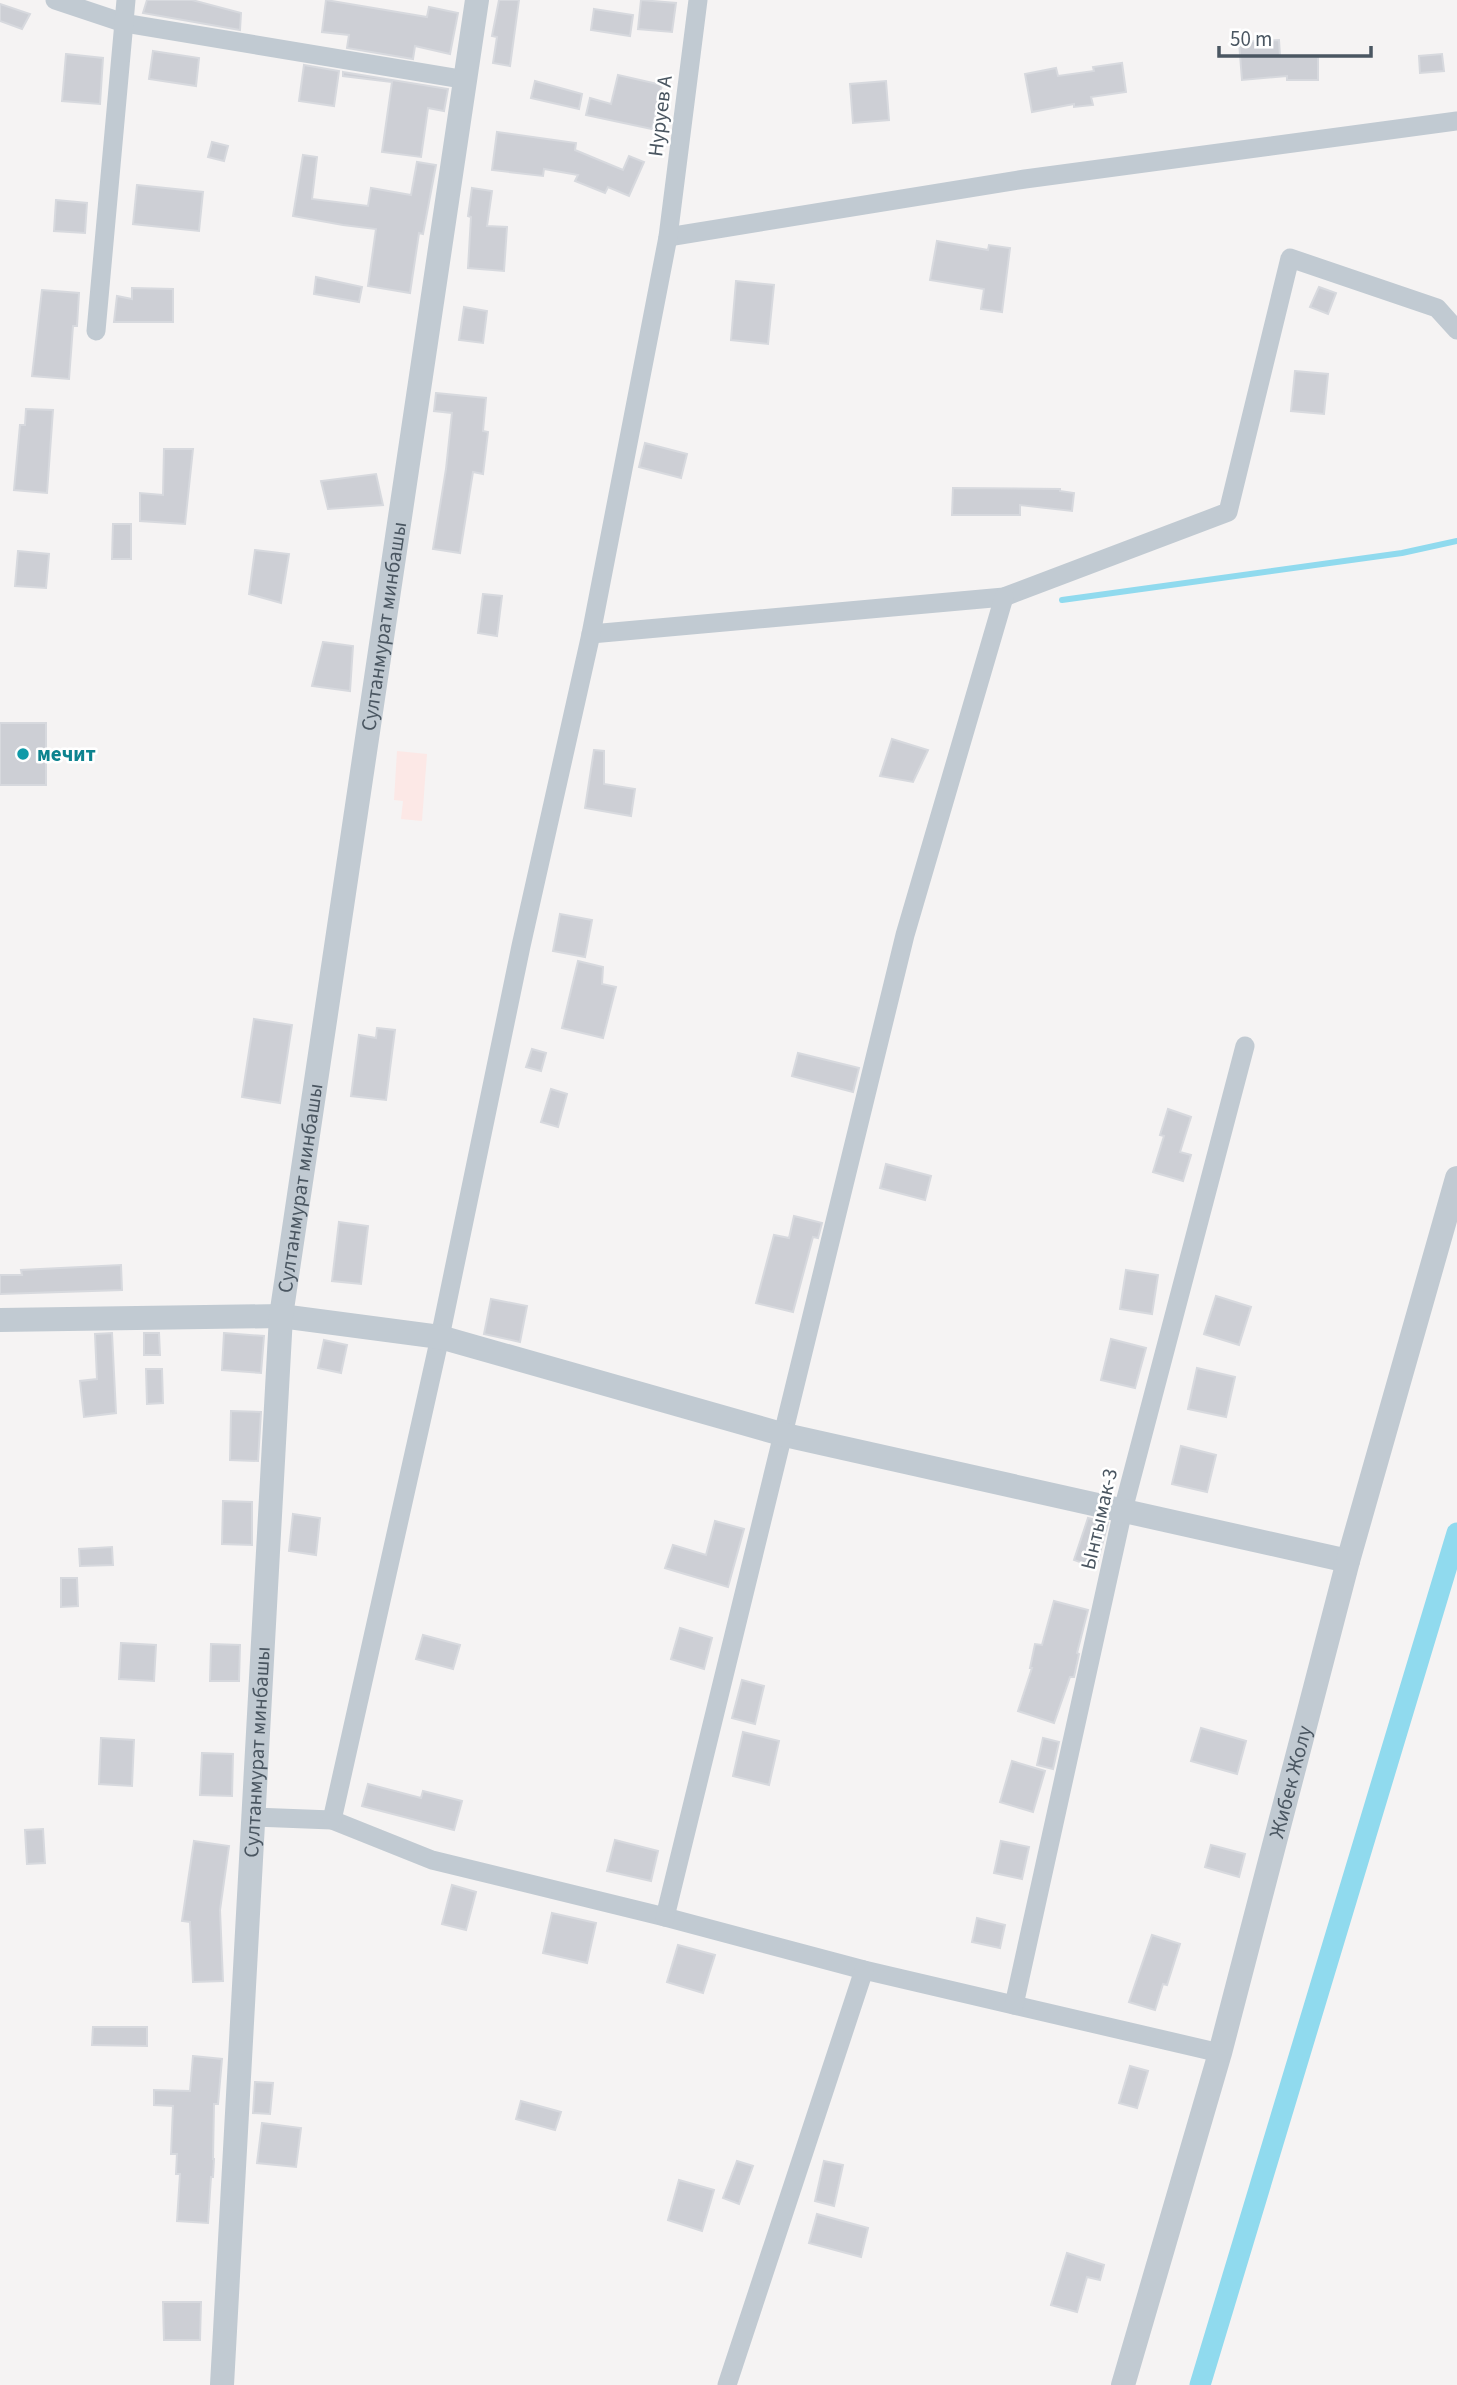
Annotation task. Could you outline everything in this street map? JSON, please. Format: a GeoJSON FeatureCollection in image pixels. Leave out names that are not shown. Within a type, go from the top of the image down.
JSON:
{"type":"FeatureCollection","features":[{"type":"Feature","properties":{"kind":"street"},"geometry":{"type":"LineString","coordinates":[[55,0],[124,23],[467,80]]}},
{"type":"Feature","properties":{"kind":"street"},"geometry":{"type":"LineString","coordinates":[[96,331],[126,0]]}},
{"type":"Feature","properties":{"kind":"street","name":"Султанмурат минбашы"},"geometry":{"type":"LineString","coordinates":[[222,2385],[281,1316],[477,0]]}},
{"type":"Feature","properties":{"kind":"street","name":"Нуруев А"},"geometry":{"type":"LineString","coordinates":[[332,1819],[440,1337],[521,946],[591,634],[668,237],[698,0]]}},
{"type":"Feature","properties":{"kind":"street"},"geometry":{"type":"LineString","coordinates":[[668,237],[1025,179],[1457,121]]}},
{"type":"Feature","properties":{"kind":"street"},"geometry":{"type":"LineString","coordinates":[[591,634],[1004,597],[1228,512],[1290,258],[1437,308],[1457,330]]}},
{"type":"Feature","properties":{"kind":"street"},"geometry":{"type":"LineString","coordinates":[[666,1917],[905,935],[1004,597]]}},
{"type":"Feature","properties":{"kind":"street","name":"Ынтымак-3"},"geometry":{"type":"LineString","coordinates":[[1014,2005],[1124,1510],[1245,1046]]}},
{"type":"Feature","properties":{"kind":"street","name":"Жибек Жолу"},"geometry":{"type":"LineString","coordinates":[[1123,2385],[1220,2053],[1349,1561],[1457,1178]]}},
{"type":"Feature","properties":{"kind":"street"},"geometry":{"type":"LineString","coordinates":[[0,1320],[281,1316],[440,1337],[785,1435],[1349,1561]]}},
{"type":"Feature","properties":{"kind":"street"},"geometry":{"type":"LineString","coordinates":[[253,1818],[332,1819],[432,1860],[666,1917],[863,1970],[1220,2053]]}},
{"type":"Feature","properties":{"kind":"street"},"geometry":{"type":"LineString","coordinates":[[727,2385],[863,1970]]}},
{"type":"Feature","properties":{"kind":"shaded area"},"geometry":{"type":"Polygon","coordinates":[[[397,751],[427,754],[422,821],[401,819],[403,801],[394,800],[397,751]]]}},
{"type":"Feature","properties":{"kind":"building"},"geometry":{"type":"Polygon","coordinates":[[[147,0],[192,0],[241,13],[240,30],[143,13],[147,0]]]}},
{"type":"Feature","properties":{"kind":"building"},"geometry":{"type":"Polygon","coordinates":[[[326,0],[427,17],[429,7],[458,13],[450,54],[415,46],[413,59],[347,48],[349,35],[322,32],[326,0]]]}},
{"type":"Feature","properties":{"kind":"building"},"geometry":{"type":"Polygon","coordinates":[[[499,0],[519,0],[510,66],[493,63],[497,37],[492,36],[499,0]]]}},
{"type":"Feature","properties":{"kind":"building"},"geometry":{"type":"Polygon","coordinates":[[[641,0],[676,3],[672,32],[638,29],[641,0]]]}},
{"type":"Feature","properties":{"kind":"building"},"geometry":{"type":"Polygon","coordinates":[[[0,4],[30,14],[22,29],[0,21],[0,4]]]}},
{"type":"Feature","properties":{"kind":"building"},"geometry":{"type":"Polygon","coordinates":[[[594,9],[633,15],[630,36],[591,30],[594,9]]]}},
{"type":"Feature","properties":{"kind":"building"},"geometry":{"type":"Polygon","coordinates":[[[1279,40],[1280,56],[1318,57],[1318,80],[1287,80],[1287,76],[1242,80],[1239,42],[1279,40]]]}},
{"type":"Feature","properties":{"kind":"building"},"geometry":{"type":"Polygon","coordinates":[[[153,51],[199,58],[196,86],[149,79],[153,51]]]}},
{"type":"Feature","properties":{"kind":"building"},"geometry":{"type":"Polygon","coordinates":[[[66,54],[103,58],[100,104],[62,101],[66,54]]]}},
{"type":"Feature","properties":{"kind":"building"},"geometry":{"type":"Polygon","coordinates":[[[1442,54],[1444,71],[1420,73],[1419,56],[1442,54]]]}},
{"type":"Feature","properties":{"kind":"building"},"geometry":{"type":"Polygon","coordinates":[[[1122,63],[1126,92],[1091,97],[1093,105],[1074,107],[1074,104],[1032,112],[1025,74],[1056,68],[1058,76],[1094,71],[1093,67],[1122,63]]]}},
{"type":"Feature","properties":{"kind":"building"},"geometry":{"type":"Polygon","coordinates":[[[304,65],[339,71],[334,106],[299,101],[304,65]]]}},
{"type":"Feature","properties":{"kind":"building"},"geometry":{"type":"Polygon","coordinates":[[[343,72],[448,89],[444,111],[428,108],[421,157],[382,152],[392,82],[343,76],[343,72]]]}},
{"type":"Feature","properties":{"kind":"building"},"geometry":{"type":"Polygon","coordinates":[[[618,75],[662,85],[652,129],[586,115],[590,98],[611,104],[618,75]]]}},
{"type":"Feature","properties":{"kind":"building"},"geometry":{"type":"Polygon","coordinates":[[[535,81],[582,94],[579,109],[531,98],[535,81]]]}},
{"type":"Feature","properties":{"kind":"building"},"geometry":{"type":"Polygon","coordinates":[[[886,81],[889,120],[853,123],[850,84],[886,81]]]}},
{"type":"Feature","properties":{"kind":"building"},"geometry":{"type":"Polygon","coordinates":[[[497,132],[576,143],[575,150],[623,170],[629,156],[644,162],[629,196],[608,187],[605,193],[575,181],[578,175],[544,169],[543,176],[492,170],[497,132]]]}},
{"type":"Feature","properties":{"kind":"building"},"geometry":{"type":"Polygon","coordinates":[[[212,142],[228,146],[224,161],[208,157],[212,142]]]}},
{"type":"Feature","properties":{"kind":"building"},"geometry":{"type":"Polygon","coordinates":[[[303,155],[317,157],[312,199],[368,206],[371,188],[411,195],[417,162],[436,165],[423,234],[419,233],[410,293],[368,286],[376,229],[293,216],[303,155]]]}},
{"type":"Feature","properties":{"kind":"building"},"geometry":{"type":"Polygon","coordinates":[[[137,185],[203,192],[199,231],[133,224],[137,185]]]}},
{"type":"Feature","properties":{"kind":"building"},"geometry":{"type":"Polygon","coordinates":[[[472,188],[492,191],[487,226],[507,227],[504,271],[468,268],[471,217],[468,216],[472,188]]]}},
{"type":"Feature","properties":{"kind":"building"},"geometry":{"type":"Polygon","coordinates":[[[56,200],[87,203],[85,233],[54,231],[56,200]]]}},
{"type":"Feature","properties":{"kind":"building"},"geometry":{"type":"Polygon","coordinates":[[[937,241],[988,250],[989,245],[1010,248],[1002,312],[981,309],[984,289],[930,280],[937,241]]]}},
{"type":"Feature","properties":{"kind":"building"},"geometry":{"type":"Polygon","coordinates":[[[316,277],[362,287],[359,302],[314,294],[316,277]]]}},
{"type":"Feature","properties":{"kind":"building"},"geometry":{"type":"Polygon","coordinates":[[[736,281],[774,285],[768,344],[731,340],[736,281]]]}},
{"type":"Feature","properties":{"kind":"building"},"geometry":{"type":"Polygon","coordinates":[[[1319,287],[1336,293],[1328,314],[1310,307],[1319,287]]]}},
{"type":"Feature","properties":{"kind":"building"},"geometry":{"type":"Polygon","coordinates":[[[132,288],[173,289],[173,322],[114,322],[117,296],[132,299],[132,288]]]}},
{"type":"Feature","properties":{"kind":"building"},"geometry":{"type":"Polygon","coordinates":[[[42,290],[79,293],[77,326],[73,326],[69,379],[32,376],[42,290]]]}},
{"type":"Feature","properties":{"kind":"building"},"geometry":{"type":"Polygon","coordinates":[[[464,307],[487,311],[483,343],[459,340],[464,307]]]}},
{"type":"Feature","properties":{"kind":"building"},"geometry":{"type":"Polygon","coordinates":[[[1295,371],[1328,374],[1324,414],[1291,411],[1295,371]]]}},
{"type":"Feature","properties":{"kind":"building"},"geometry":{"type":"Polygon","coordinates":[[[436,393],[486,398],[483,431],[488,432],[483,474],[473,472],[460,553],[433,549],[452,413],[434,411],[436,393]]]}},
{"type":"Feature","properties":{"kind":"building"},"geometry":{"type":"Polygon","coordinates":[[[26,409],[53,410],[47,493],[14,490],[20,425],[25,425],[26,409]]]}},
{"type":"Feature","properties":{"kind":"building"},"geometry":{"type":"Polygon","coordinates":[[[645,443],[687,454],[681,478],[639,467],[645,443]]]}},
{"type":"Feature","properties":{"kind":"building"},"geometry":{"type":"Polygon","coordinates":[[[164,449],[193,449],[185,524],[140,521],[140,493],[163,495],[164,449]]]}},
{"type":"Feature","properties":{"kind":"building"},"geometry":{"type":"Polygon","coordinates":[[[376,474],[383,505],[328,509],[321,481],[376,474]]]}},
{"type":"Feature","properties":{"kind":"building"},"geometry":{"type":"Polygon","coordinates":[[[953,488],[1060,489],[1074,493],[1072,511],[1020,505],[1020,515],[952,515],[953,488]]]}},
{"type":"Feature","properties":{"kind":"building"},"geometry":{"type":"Polygon","coordinates":[[[113,524],[131,524],[131,559],[112,559],[113,524]]]}},
{"type":"Feature","properties":{"kind":"building"},"geometry":{"type":"Polygon","coordinates":[[[255,550],[289,554],[281,603],[249,594],[255,550]]]}},
{"type":"Feature","properties":{"kind":"building"},"geometry":{"type":"Polygon","coordinates":[[[18,551],[49,554],[46,588],[15,586],[18,551]]]}},
{"type":"Feature","properties":{"kind":"building"},"geometry":{"type":"Polygon","coordinates":[[[483,594],[502,596],[497,636],[478,633],[483,594]]]}},
{"type":"Feature","properties":{"kind":"building"},"geometry":{"type":"Polygon","coordinates":[[[323,642],[353,646],[350,691],[312,686],[323,642]]]}},
{"type":"Feature","properties":{"kind":"building","name":"мечит"},"geometry":{"type":"Polygon","coordinates":[[[0,723],[46,723],[46,785],[0,785],[0,723]]]}},
{"type":"Feature","properties":{"kind":"building"},"geometry":{"type":"Polygon","coordinates":[[[892,739],[928,750],[913,782],[880,776],[892,739]]]}},
{"type":"Feature","properties":{"kind":"building"},"geometry":{"type":"Polygon","coordinates":[[[594,750],[604,751],[604,784],[635,789],[631,816],[585,808],[594,750]]]}},
{"type":"Feature","properties":{"kind":"building"},"geometry":{"type":"Polygon","coordinates":[[[560,914],[592,920],[585,957],[553,951],[560,914]]]}},
{"type":"Feature","properties":{"kind":"building"},"geometry":{"type":"Polygon","coordinates":[[[578,961],[603,967],[602,984],[616,987],[603,1038],[562,1028],[578,961]]]}},
{"type":"Feature","properties":{"kind":"building"},"geometry":{"type":"Polygon","coordinates":[[[254,1019],[292,1025],[280,1103],[242,1097],[254,1019]]]}},
{"type":"Feature","properties":{"kind":"building"},"geometry":{"type":"Polygon","coordinates":[[[377,1028],[395,1030],[386,1100],[351,1096],[359,1035],[376,1038],[377,1028]]]}},
{"type":"Feature","properties":{"kind":"building"},"geometry":{"type":"Polygon","coordinates":[[[532,1049],[546,1053],[541,1071],[526,1067],[532,1049]]]}},
{"type":"Feature","properties":{"kind":"building"},"geometry":{"type":"Polygon","coordinates":[[[798,1053],[859,1068],[853,1092],[792,1076],[798,1053]]]}},
{"type":"Feature","properties":{"kind":"building"},"geometry":{"type":"Polygon","coordinates":[[[551,1089],[567,1094],[558,1127],[541,1122],[551,1089]]]}},
{"type":"Feature","properties":{"kind":"building"},"geometry":{"type":"Polygon","coordinates":[[[1168,1109],[1191,1117],[1180,1152],[1191,1155],[1183,1181],[1153,1172],[1164,1136],[1160,1135],[1168,1109]]]}},
{"type":"Feature","properties":{"kind":"building"},"geometry":{"type":"Polygon","coordinates":[[[886,1164],[931,1176],[925,1200],[880,1188],[886,1164]]]}},
{"type":"Feature","properties":{"kind":"building"},"geometry":{"type":"Polygon","coordinates":[[[794,1216],[822,1223],[818,1238],[813,1237],[793,1312],[756,1303],[774,1235],[789,1238],[794,1216]]]}},
{"type":"Feature","properties":{"kind":"building"},"geometry":{"type":"Polygon","coordinates":[[[339,1222],[368,1226],[361,1284],[332,1281],[339,1222]]]}},
{"type":"Feature","properties":{"kind":"building"},"geometry":{"type":"Polygon","coordinates":[[[121,1265],[122,1290],[0,1294],[0,1275],[22,1275],[21,1270],[121,1265]]]}},
{"type":"Feature","properties":{"kind":"building"},"geometry":{"type":"Polygon","coordinates":[[[1126,1270],[1158,1275],[1152,1314],[1120,1309],[1126,1270]]]}},
{"type":"Feature","properties":{"kind":"building"},"geometry":{"type":"Polygon","coordinates":[[[1216,1296],[1251,1307],[1239,1345],[1204,1334],[1216,1296]]]}},
{"type":"Feature","properties":{"kind":"building"},"geometry":{"type":"Polygon","coordinates":[[[491,1299],[527,1306],[520,1342],[484,1334],[491,1299]]]}},
{"type":"Feature","properties":{"kind":"building"},"geometry":{"type":"Polygon","coordinates":[[[112,1333],[116,1413],[84,1417],[80,1381],[97,1379],[95,1334],[112,1333]]]}},
{"type":"Feature","properties":{"kind":"building"},"geometry":{"type":"Polygon","coordinates":[[[144,1333],[159,1333],[160,1355],[144,1355],[144,1333]]]}},
{"type":"Feature","properties":{"kind":"building"},"geometry":{"type":"Polygon","coordinates":[[[224,1333],[264,1336],[261,1373],[222,1370],[224,1333]]]}},
{"type":"Feature","properties":{"kind":"building"},"geometry":{"type":"Polygon","coordinates":[[[1111,1339],[1146,1348],[1135,1388],[1101,1380],[1111,1339]]]}},
{"type":"Feature","properties":{"kind":"building"},"geometry":{"type":"Polygon","coordinates":[[[324,1340],[347,1345],[341,1373],[318,1368],[324,1340]]]}},
{"type":"Feature","properties":{"kind":"building"},"geometry":{"type":"Polygon","coordinates":[[[1197,1368],[1235,1377],[1226,1417],[1188,1409],[1197,1368]]]}},
{"type":"Feature","properties":{"kind":"building"},"geometry":{"type":"Polygon","coordinates":[[[146,1369],[162,1369],[163,1403],[147,1404],[146,1369]]]}},
{"type":"Feature","properties":{"kind":"building"},"geometry":{"type":"Polygon","coordinates":[[[231,1411],[261,1412],[258,1461],[230,1460],[231,1411]]]}},
{"type":"Feature","properties":{"kind":"building"},"geometry":{"type":"Polygon","coordinates":[[[1181,1446],[1216,1455],[1207,1492],[1172,1484],[1181,1446]]]}},
{"type":"Feature","properties":{"kind":"building"},"geometry":{"type":"Polygon","coordinates":[[[223,1501],[252,1502],[252,1545],[222,1544],[223,1501]]]}},
{"type":"Feature","properties":{"kind":"building"},"geometry":{"type":"Polygon","coordinates":[[[293,1514],[320,1518],[316,1555],[289,1551],[293,1514]]]}},
{"type":"Feature","properties":{"kind":"building"},"geometry":{"type":"Polygon","coordinates":[[[1088,1518],[1108,1523],[1096,1568],[1074,1560],[1088,1518]]]}},
{"type":"Feature","properties":{"kind":"building"},"geometry":{"type":"Polygon","coordinates":[[[715,1521],[744,1529],[728,1587],[665,1568],[673,1545],[706,1555],[715,1521]]]}},
{"type":"Feature","properties":{"kind":"building"},"geometry":{"type":"Polygon","coordinates":[[[112,1547],[113,1565],[80,1566],[79,1549],[112,1547]]]}},
{"type":"Feature","properties":{"kind":"building"},"geometry":{"type":"Polygon","coordinates":[[[61,1578],[77,1578],[78,1606],[61,1607],[61,1578]]]}},
{"type":"Feature","properties":{"kind":"building"},"geometry":{"type":"Polygon","coordinates":[[[1054,1601],[1088,1610],[1074,1677],[1070,1677],[1054,1723],[1018,1711],[1032,1668],[1035,1644],[1042,1645],[1054,1601]]]}},
{"type":"Feature","properties":{"kind":"building"},"geometry":{"type":"Polygon","coordinates":[[[680,1628],[712,1638],[704,1669],[671,1659],[680,1628]]]}},
{"type":"Feature","properties":{"kind":"building"},"geometry":{"type":"Polygon","coordinates":[[[423,1635],[460,1645],[453,1669],[416,1659],[423,1635]]]}},
{"type":"Feature","properties":{"kind":"building"},"geometry":{"type":"Polygon","coordinates":[[[121,1643],[156,1645],[154,1681],[119,1679],[121,1643]]]}},
{"type":"Feature","properties":{"kind":"building"},"geometry":{"type":"Polygon","coordinates":[[[211,1644],[240,1645],[239,1681],[210,1681],[211,1644]]]}},
{"type":"Feature","properties":{"kind":"building"},"geometry":{"type":"Polygon","coordinates":[[[742,1680],[764,1686],[755,1724],[732,1718],[742,1680]]]}},
{"type":"Feature","properties":{"kind":"building"},"geometry":{"type":"Polygon","coordinates":[[[1201,1728],[1246,1741],[1237,1774],[1191,1761],[1201,1728]]]}},
{"type":"Feature","properties":{"kind":"building"},"geometry":{"type":"Polygon","coordinates":[[[743,1732],[779,1741],[769,1785],[733,1776],[743,1732]]]}},
{"type":"Feature","properties":{"kind":"building"},"geometry":{"type":"Polygon","coordinates":[[[101,1738],[134,1740],[132,1786],[99,1784],[101,1738]]]}},
{"type":"Feature","properties":{"kind":"building"},"geometry":{"type":"Polygon","coordinates":[[[1043,1738],[1059,1742],[1053,1769],[1037,1765],[1043,1738]]]}},
{"type":"Feature","properties":{"kind":"building"},"geometry":{"type":"Polygon","coordinates":[[[202,1753],[233,1754],[232,1796],[200,1795],[202,1753]]]}},
{"type":"Feature","properties":{"kind":"building"},"geometry":{"type":"Polygon","coordinates":[[[1012,1761],[1045,1771],[1033,1812],[1000,1802],[1012,1761]]]}},
{"type":"Feature","properties":{"kind":"building"},"geometry":{"type":"Polygon","coordinates":[[[368,1784],[421,1798],[423,1791],[462,1801],[454,1830],[362,1806],[368,1784]]]}},
{"type":"Feature","properties":{"kind":"building"},"geometry":{"type":"Polygon","coordinates":[[[43,1829],[45,1863],[27,1864],[25,1830],[43,1829]]]}},
{"type":"Feature","properties":{"kind":"building"},"geometry":{"type":"Polygon","coordinates":[[[615,1840],[658,1851],[651,1881],[607,1871],[615,1840]]]}},
{"type":"Feature","properties":{"kind":"building"},"geometry":{"type":"Polygon","coordinates":[[[194,1841],[229,1846],[220,1910],[223,1981],[193,1982],[190,1922],[182,1921],[194,1841]]]}},
{"type":"Feature","properties":{"kind":"building"},"geometry":{"type":"Polygon","coordinates":[[[1001,1841],[1029,1847],[1022,1879],[994,1873],[1001,1841]]]}},
{"type":"Feature","properties":{"kind":"building"},"geometry":{"type":"Polygon","coordinates":[[[1211,1845],[1245,1854],[1239,1877],[1205,1867],[1211,1845]]]}},
{"type":"Feature","properties":{"kind":"building"},"geometry":{"type":"Polygon","coordinates":[[[452,1885],[476,1892],[466,1930],[442,1924],[452,1885]]]}},
{"type":"Feature","properties":{"kind":"building"},"geometry":{"type":"Polygon","coordinates":[[[552,1913],[596,1923],[587,1963],[543,1953],[552,1913]]]}},
{"type":"Feature","properties":{"kind":"building"},"geometry":{"type":"Polygon","coordinates":[[[977,1918],[1005,1925],[1000,1948],[972,1942],[977,1918]]]}},
{"type":"Feature","properties":{"kind":"building"},"geometry":{"type":"Polygon","coordinates":[[[1152,1935],[1180,1944],[1167,1985],[1163,1984],[1155,2010],[1129,2002],[1152,1935]]]}},
{"type":"Feature","properties":{"kind":"building"},"geometry":{"type":"Polygon","coordinates":[[[678,1945],[715,1955],[703,1993],[667,1982],[678,1945]]]}},
{"type":"Feature","properties":{"kind":"building"},"geometry":{"type":"Polygon","coordinates":[[[93,2027],[147,2027],[147,2046],[92,2045],[93,2027]]]}},
{"type":"Feature","properties":{"kind":"building"},"geometry":{"type":"Polygon","coordinates":[[[193,2056],[222,2059],[218,2104],[214,2104],[214,2159],[208,2223],[177,2221],[180,2174],[176,2174],[177,2154],[171,2154],[173,2106],[154,2105],[154,2090],[190,2091],[193,2056]]]}},
{"type":"Feature","properties":{"kind":"building"},"geometry":{"type":"Polygon","coordinates":[[[1130,2066],[1148,2071],[1137,2108],[1119,2103],[1130,2066]]]}},
{"type":"Feature","properties":{"kind":"building"},"geometry":{"type":"Polygon","coordinates":[[[255,2082],[273,2083],[270,2114],[253,2113],[255,2082]]]}},
{"type":"Feature","properties":{"kind":"building"},"geometry":{"type":"Polygon","coordinates":[[[521,2101],[561,2112],[555,2130],[516,2119],[521,2101]]]}},
{"type":"Feature","properties":{"kind":"building"},"geometry":{"type":"Polygon","coordinates":[[[262,2123],[301,2128],[296,2167],[257,2163],[262,2123]]]}},
{"type":"Feature","properties":{"kind":"building"},"geometry":{"type":"Polygon","coordinates":[[[737,2161],[753,2166],[739,2204],[723,2198],[737,2161]]]}},
{"type":"Feature","properties":{"kind":"building"},"geometry":{"type":"Polygon","coordinates":[[[824,2161],[843,2165],[834,2206],[815,2201],[824,2161]]]}},
{"type":"Feature","properties":{"kind":"building"},"geometry":{"type":"Polygon","coordinates":[[[679,2180],[714,2190],[702,2231],[668,2220],[679,2180]]]}},
{"type":"Feature","properties":{"kind":"building"},"geometry":{"type":"Polygon","coordinates":[[[817,2214],[868,2228],[861,2257],[809,2243],[817,2214]]]}},
{"type":"Feature","properties":{"kind":"building"},"geometry":{"type":"Polygon","coordinates":[[[1067,2253],[1104,2265],[1100,2280],[1087,2277],[1077,2312],[1051,2305],[1067,2253]]]}},
{"type":"Feature","properties":{"kind":"building"},"geometry":{"type":"Polygon","coordinates":[[[163,2302],[201,2302],[200,2340],[164,2340],[163,2302]]]}},
{"type":"Feature","properties":{"kind":"waterway"},"geometry":{"type":"LineString","coordinates":[[1062,600],[1402,553],[1457,541]]}},
{"type":"Feature","properties":{"kind":"waterway"},"geometry":{"type":"LineString","coordinates":[[1200,2385],[1457,1533]]}},
{"type":"Feature","properties":{"kind":"place","name":"мечит"},"geometry":{"type":"Point","coordinates":[23,754]}}]}
